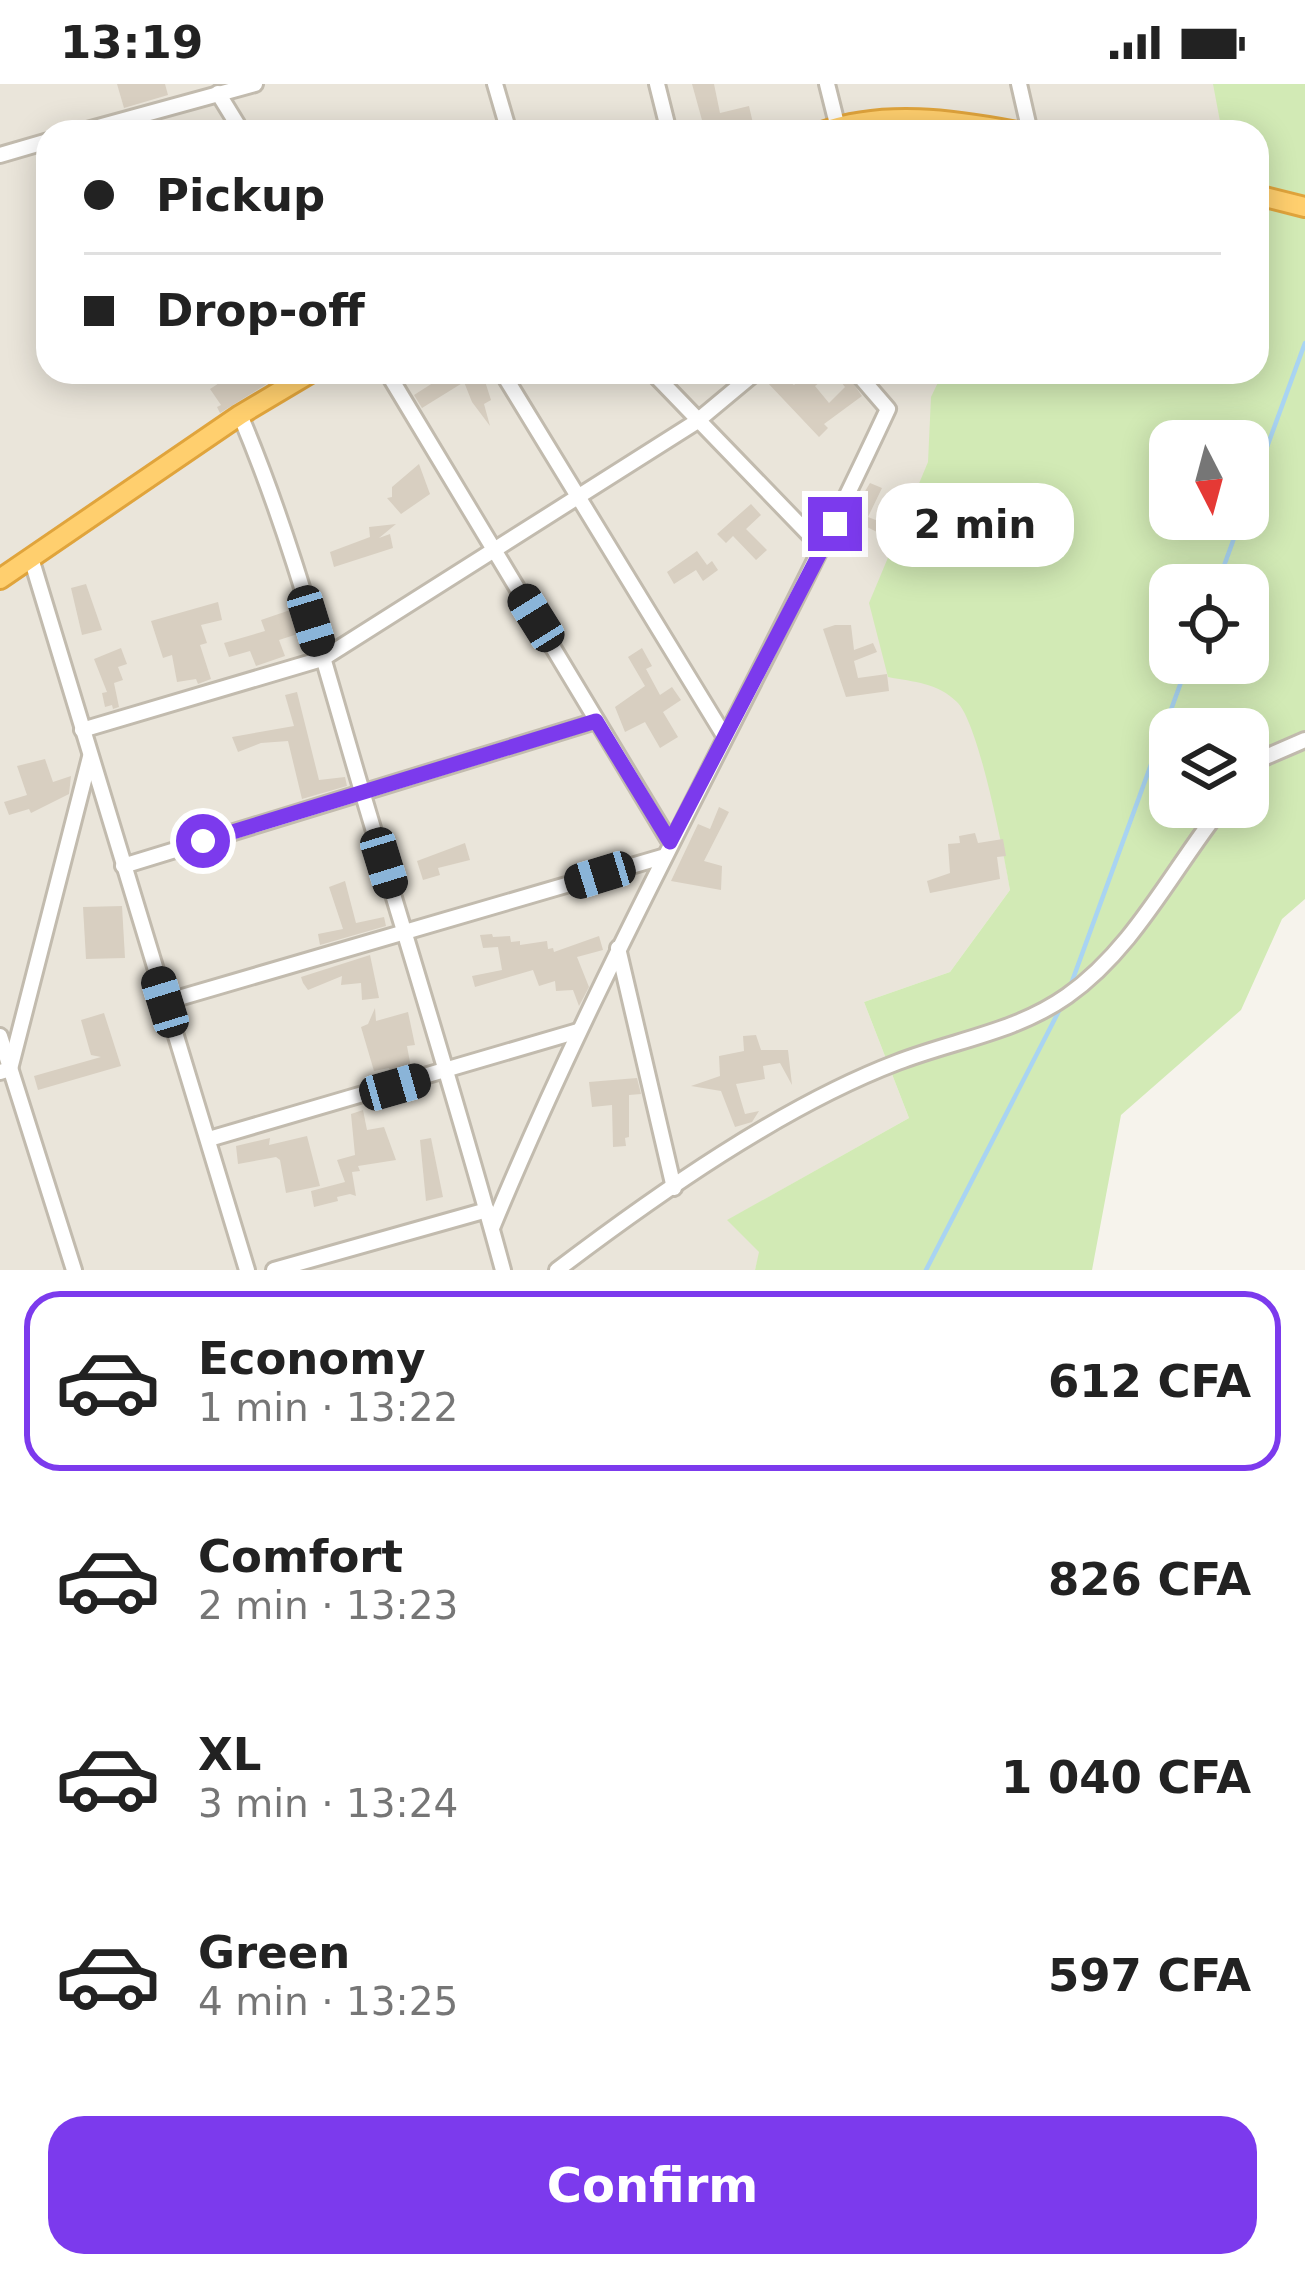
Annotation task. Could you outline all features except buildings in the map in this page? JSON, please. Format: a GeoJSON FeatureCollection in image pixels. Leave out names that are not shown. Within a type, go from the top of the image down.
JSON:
{"type":"FeatureCollection","features":[{"type":"Feature","properties":{"kind":"highway"},"geometry":{"type":"LineString","coordinates":[[1269,198],[1305,207]]}},
{"type":"Feature","properties":{"kind":"highway"},"geometry":{"type":"LineString","coordinates":[[0,579],[292,384]]}},
{"type":"Feature","properties":{"kind":"street"},"geometry":{"type":"LineString","coordinates":[[122,120],[255,84]]}},
{"type":"Feature","properties":{"kind":"street"},"geometry":{"type":"LineString","coordinates":[[495,84],[506,120]]}},
{"type":"Feature","properties":{"kind":"street"},"geometry":{"type":"LineString","coordinates":[[658,84],[666,120]]}},
{"type":"Feature","properties":{"kind":"street"},"geometry":{"type":"LineString","coordinates":[[826,84],[831,120]]}},
{"type":"Feature","properties":{"kind":"street"},"geometry":{"type":"LineString","coordinates":[[1019,84],[1027,120]]}},
{"type":"Feature","properties":{"kind":"street"},"geometry":{"type":"LineString","coordinates":[[218,93],[235,120]]}},
{"type":"Feature","properties":{"kind":"street"},"geometry":{"type":"LineString","coordinates":[[0,154],[36,144]]}},
{"type":"Feature","properties":{"kind":"street"},"geometry":{"type":"LineString","coordinates":[[394,384],[670,842]]}},
{"type":"Feature","properties":{"kind":"street"},"geometry":{"type":"LineString","coordinates":[[509,384],[725,737]]}},
{"type":"Feature","properties":{"kind":"street"},"geometry":{"type":"LineString","coordinates":[[663,384],[822,548]]}},
{"type":"Feature","properties":{"kind":"street"},"geometry":{"type":"LineString","coordinates":[[82,730],[322,659],[696,422],[742,384]]}},
{"type":"Feature","properties":{"kind":"street"},"geometry":{"type":"LineString","coordinates":[[492,1228],[578,1031],[662,856],[888,410],[866,384]]}},
{"type":"Feature","properties":{"kind":"street"},"geometry":{"type":"LineString","coordinates":[[240,415],[262,466],[449,1071],[503,1270]]}},
{"type":"Feature","properties":{"kind":"street"},"geometry":{"type":"LineString","coordinates":[[32,557],[247,1270]]}},
{"type":"Feature","properties":{"kind":"street"},"geometry":{"type":"LineString","coordinates":[[123,866],[596,721]]}},
{"type":"Feature","properties":{"kind":"street"},"geometry":{"type":"LineString","coordinates":[[1269,755],[1305,740]]}},
{"type":"Feature","properties":{"kind":"street"},"geometry":{"type":"LineString","coordinates":[[5,1070],[90,757]]}},
{"type":"Feature","properties":{"kind":"street"},"geometry":{"type":"LineString","coordinates":[[557,1270],[674,1188],[780,1122],[898,1062],[987,1036],[1066,996],[1124,945],[1206,828]]}},
{"type":"Feature","properties":{"kind":"street"},"geometry":{"type":"LineString","coordinates":[[165,1002],[662,856]]}},
{"type":"Feature","properties":{"kind":"street"},"geometry":{"type":"LineString","coordinates":[[618,948],[674,1188]]}},
{"type":"Feature","properties":{"kind":"street"},"geometry":{"type":"LineString","coordinates":[[209,1139],[578,1031]]}},
{"type":"Feature","properties":{"kind":"street"},"geometry":{"type":"LineString","coordinates":[[0,1036],[5,1070],[74,1270]]}},
{"type":"Feature","properties":{"kind":"street"},"geometry":{"type":"LineString","coordinates":[[274,1270],[487,1210]]}},
{"type":"Feature","properties":{"kind":"shaded area"},"geometry":{"type":"Polygon","coordinates":[[[0,84],[1305,84],[1305,878],[997,815],[1010,890],[950,972],[864,1002],[909,1118],[728,1220],[760,1252],[755,1270],[0,1270],[0,84]]]}},
{"type":"Feature","properties":{"kind":"green space"},"geometry":{"type":"Polygon","coordinates":[[[1213,84],[1305,84],[1305,899],[1282,919],[1241,1010],[1121,1115],[1092,1270],[755,1270],[759,1252],[727,1220],[909,1118],[864,1002],[950,972],[1010,890],[990,791],[965,715],[942,691],[888,677],[869,603],[928,462],[931,397],[937,384],[1269,384],[1269,120],[1220,120],[1213,84]]]}},
{"type":"Feature","properties":{"kind":"waterway"},"geometry":{"type":"LineString","coordinates":[[1269,442],[1305,343]]}},
{"type":"Feature","properties":{"kind":"waterway"},"geometry":{"type":"LineString","coordinates":[[1225,564],[1233,540]]}},
{"type":"Feature","properties":{"kind":"waterway"},"geometry":{"type":"LineString","coordinates":[[1070,987],[1180,684]]}},
{"type":"Feature","properties":{"kind":"waterway"},"geometry":{"type":"LineString","coordinates":[[926,1270],[1063,1003]]}},
{"type":"Feature","properties":{"kind":"route"},"geometry":{"type":"LineString","coordinates":[[203,841],[596,721],[670,842],[835,524]]}}]}
